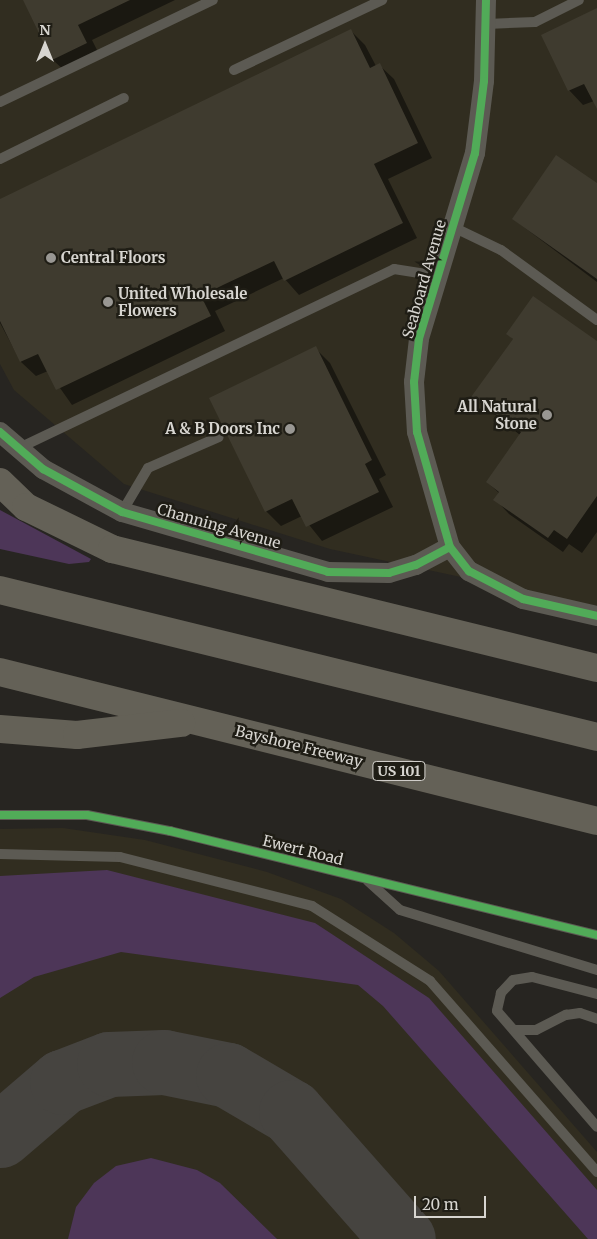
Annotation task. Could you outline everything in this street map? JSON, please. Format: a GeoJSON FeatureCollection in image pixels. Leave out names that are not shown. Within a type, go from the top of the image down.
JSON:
{"type":"FeatureCollection","features":[{"type":"Feature","properties":{"kind":"highway"},"geometry":{"type":"LineString","coordinates":[[0,482],[26,507],[112,549],[597,668]]}},
{"type":"Feature","properties":{"kind":"highway"},"geometry":{"type":"LineString","coordinates":[[0,590],[597,737]]}},
{"type":"Feature","properties":{"kind":"highway","name":"Bayshore Freeway"},"geometry":{"type":"LineString","coordinates":[[0,672],[597,820]]}},
{"type":"Feature","properties":{"kind":"highway"},"geometry":{"type":"LineString","coordinates":[[0,729],[77,735],[200,721]]}},
{"type":"Feature","properties":{"kind":"street","name":"Seaboard Avenue"},"geometry":{"type":"LineString","coordinates":[[486,0],[487,24],[475,153],[419,339],[414,382],[417,432],[450,547],[469,571],[523,599],[597,616]]}},
{"type":"Feature","properties":{"kind":"street","name":"Channing Avenue"},"geometry":{"type":"LineString","coordinates":[[0,432],[16,450],[75,490],[122,512],[328,572],[389,573],[416,565],[450,547]]}},
{"type":"Feature","properties":{"kind":"lane"},"geometry":{"type":"LineString","coordinates":[[0,102],[213,0]]}},
{"type":"Feature","properties":{"kind":"lane"},"geometry":{"type":"LineString","coordinates":[[234,70],[382,0]]}},
{"type":"Feature","properties":{"kind":"lane"},"geometry":{"type":"LineString","coordinates":[[487,24],[535,22],[580,0]]}},
{"type":"Feature","properties":{"kind":"lane"},"geometry":{"type":"LineString","coordinates":[[0,159],[124,98]]}},
{"type":"Feature","properties":{"kind":"lane"},"geometry":{"type":"LineString","coordinates":[[453,227],[501,250],[597,320]]}},
{"type":"Feature","properties":{"kind":"lane"},"geometry":{"type":"LineString","coordinates":[[16,450],[394,268],[438,276]]}},
{"type":"Feature","properties":{"kind":"lane"},"geometry":{"type":"LineString","coordinates":[[122,512],[148,468],[219,437]]}},
{"type":"Feature","properties":{"kind":"lane","name":"Ewert Road"},"geometry":{"type":"LineString","coordinates":[[0,815],[87,815],[597,935]]}},
{"type":"Feature","properties":{"kind":"lane"},"geometry":{"type":"LineString","coordinates":[[0,854],[120,858],[312,906],[430,981],[597,1172]]}},
{"type":"Feature","properties":{"kind":"lane"},"geometry":{"type":"LineString","coordinates":[[365,879],[400,910],[597,970]]}},
{"type":"Feature","properties":{"kind":"lane"},"geometry":{"type":"LineString","coordinates":[[597,994],[532,977],[513,980],[501,994],[498,1011],[597,1127]]}},
{"type":"Feature","properties":{"kind":"lane"},"geometry":{"type":"LineString","coordinates":[[515,1030],[536,1030],[566,1015],[580,1013],[597,1019]]}},
{"type":"Feature","properties":{"kind":"shaded area"},"geometry":{"type":"Polygon","coordinates":[[[0,0],[597,0],[597,606],[330,549],[124,484],[14,390],[0,364],[0,0]]]}},
{"type":"Feature","properties":{"kind":"shaded area"},"geometry":{"type":"Polygon","coordinates":[[[0,510],[91,559],[89,562],[69,564],[0,549],[0,510]]]}},
{"type":"Feature","properties":{"kind":"shaded area"},"geometry":{"type":"Polygon","coordinates":[[[63,828],[145,840],[267,872],[341,899],[394,933],[439,971],[597,1152],[597,1239],[0,1239],[0,829],[63,828]]]}},
{"type":"Feature","properties":{"kind":"shaded area"},"geometry":{"type":"Polygon","coordinates":[[[107,870],[315,923],[429,998],[597,1190],[597,1239],[588,1239],[383,1006],[358,985],[121,952],[34,977],[0,998],[0,876],[107,870]]]}},
{"type":"Feature","properties":{"kind":"shaded area"},"geometry":{"type":"Polygon","coordinates":[[[151,1158],[197,1170],[220,1183],[277,1239],[68,1239],[76,1207],[94,1183],[116,1166],[151,1158]]]}},
{"type":"Feature","properties":{"kind":"building"},"geometry":{"type":"Polygon","coordinates":[[[23,0],[130,0],[78,25],[87,43],[52,60],[23,0]]]}},
{"type":"Feature","properties":{"kind":"building"},"geometry":{"type":"Polygon","coordinates":[[[597,8],[597,109],[584,84],[568,91],[541,35],[597,8]]]}},
{"type":"Feature","properties":{"kind":"building"},"geometry":{"type":"Polygon","coordinates":[[[351,29],[370,68],[380,63],[418,143],[374,164],[403,223],[284,281],[274,261],[223,285],[201,296],[211,316],[56,390],[38,354],[20,362],[0,321],[0,199],[351,29]]]}},
{"type":"Feature","properties":{"kind":"building"},"geometry":{"type":"Polygon","coordinates":[[[556,155],[597,183],[597,279],[512,219],[556,155]]]}},
{"type":"Feature","properties":{"kind":"building","name":"All Natural Stone"},"geometry":{"type":"Polygon","coordinates":[[[533,296],[597,341],[597,496],[567,539],[554,530],[548,538],[493,500],[499,492],[486,482],[521,432],[471,397],[513,339],[506,334],[533,296]]]}},
{"type":"Feature","properties":{"kind":"building","name":"A & B Doors Inc"},"geometry":{"type":"Polygon","coordinates":[[[316,346],[372,460],[365,464],[379,492],[306,527],[292,499],[265,512],[209,398],[316,346]]]}},
{"type":"Feature","properties":{"kind":"taxiway"},"geometry":{"type":"LineString","coordinates":[[0,1135],[62,1082],[109,1064],[164,1062],[228,1075],[291,1112],[403,1239]]}},
{"type":"Feature","properties":{"kind":"cycle path"},"geometry":{"type":"LineString","coordinates":[[486,0],[484,81],[475,153],[419,339],[414,382],[417,432],[450,547],[469,571],[523,599],[597,616]]}},
{"type":"Feature","properties":{"kind":"cycle path"},"geometry":{"type":"LineString","coordinates":[[0,432],[43,469],[122,512],[328,572],[389,573],[416,565],[450,547]]}},
{"type":"Feature","properties":{"kind":"cycle path"},"geometry":{"type":"LineString","coordinates":[[0,815],[87,815],[170,831],[597,935]]}},
{"type":"Feature","properties":{"kind":"place","name":"Central Floors"},"geometry":{"type":"Point","coordinates":[51,258]}},
{"type":"Feature","properties":{"kind":"place","name":"United Wholesale Flowers"},"geometry":{"type":"Point","coordinates":[108,302]}},
{"type":"Feature","properties":{"kind":"place","name":"All Natural Stone"},"geometry":{"type":"Point","coordinates":[547,415]}},
{"type":"Feature","properties":{"kind":"place","name":"A & B Doors Inc"},"geometry":{"type":"Point","coordinates":[290,429]}}]}
